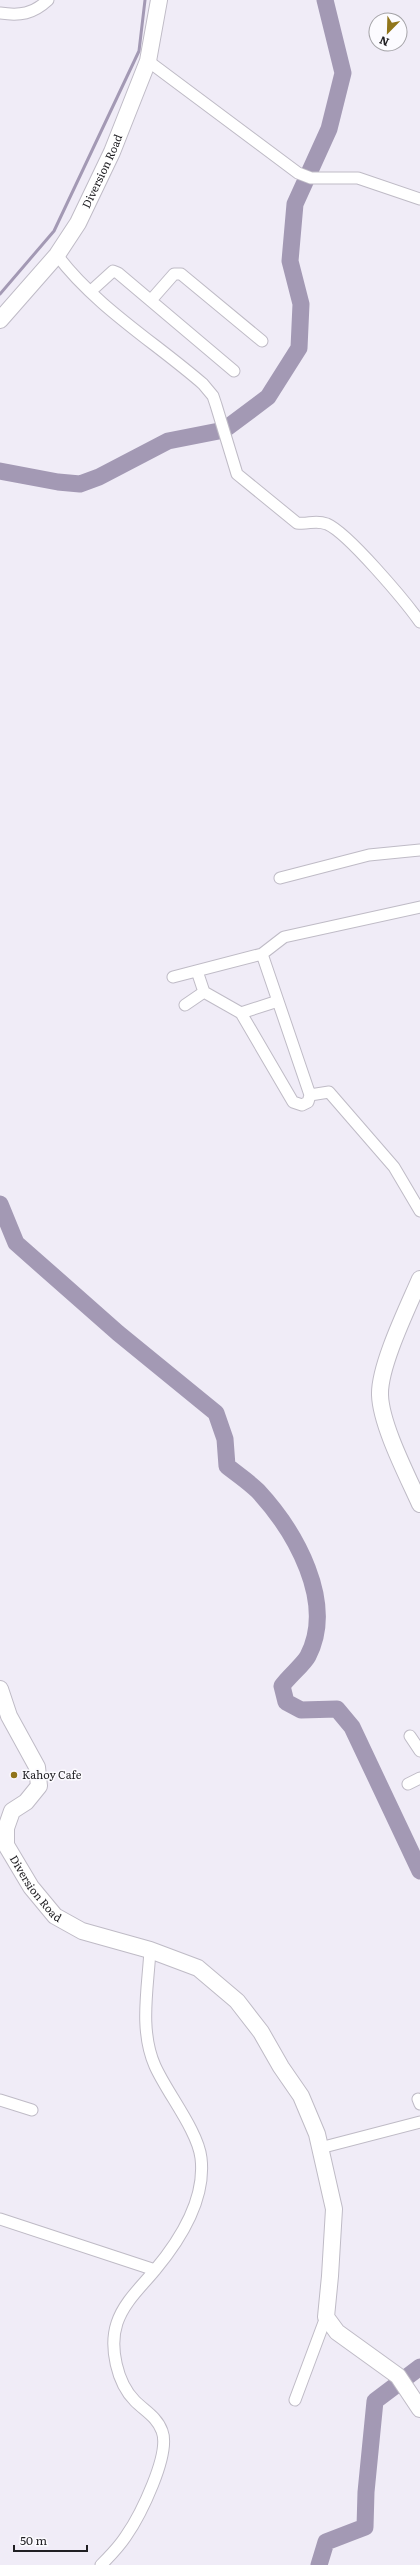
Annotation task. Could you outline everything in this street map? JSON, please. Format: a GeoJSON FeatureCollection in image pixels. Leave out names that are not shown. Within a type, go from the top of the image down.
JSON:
{"type":"FeatureCollection","features":[{"type":"Feature","properties":{"kind":"street"},"geometry":{"type":"LineString","coordinates":[[0,13],[16,16],[30,13],[48,0]]}},
{"type":"Feature","properties":{"kind":"street","name":"Diversion Road"},"geometry":{"type":"LineString","coordinates":[[0,320],[57,256],[78,223],[110,156],[148,61],[159,0]]}},
{"type":"Feature","properties":{"kind":"street"},"geometry":{"type":"LineString","coordinates":[[148,61],[298,173],[311,178],[358,178],[420,199]]}},
{"type":"Feature","properties":{"kind":"street"},"geometry":{"type":"LineString","coordinates":[[57,256],[91,291],[203,384],[213,396],[226,435],[234,466],[246,483],[297,522],[317,520],[336,530],[387,581],[420,622]]}},
{"type":"Feature","properties":{"kind":"street"},"geometry":{"type":"LineString","coordinates":[[91,291],[113,271],[118,273],[152,299],[234,371]]}},
{"type":"Feature","properties":{"kind":"street"},"geometry":{"type":"LineString","coordinates":[[152,299],[174,274],[181,274],[262,342]]}},
{"type":"Feature","properties":{"kind":"street"},"geometry":{"type":"LineString","coordinates":[[280,878],[369,855],[420,850]]}},
{"type":"Feature","properties":{"kind":"street"},"geometry":{"type":"LineString","coordinates":[[173,977],[262,954],[284,937],[420,906]]}},
{"type":"Feature","properties":{"kind":"street"},"geometry":{"type":"LineString","coordinates":[[197,971],[204,992],[241,1013],[293,1102],[302,1105],[308,1102],[310,1095],[262,954]]}},
{"type":"Feature","properties":{"kind":"street"},"geometry":{"type":"LineString","coordinates":[[185,1005],[204,992]]}},
{"type":"Feature","properties":{"kind":"street"},"geometry":{"type":"LineString","coordinates":[[241,1013],[278,1001]]}},
{"type":"Feature","properties":{"kind":"street"},"geometry":{"type":"LineString","coordinates":[[310,1095],[329,1092],[394,1167],[420,1211]]}},
{"type":"Feature","properties":{"kind":"street"},"geometry":{"type":"LineString","coordinates":[[420,1279],[382,1374],[380,1395],[387,1425],[420,1504]]}},
{"type":"Feature","properties":{"kind":"street","name":"Diversion Road"},"geometry":{"type":"LineString","coordinates":[[0,1689],[9,1716],[37,1767],[39,1786],[26,1802],[12,1811],[6,1828],[3,1845],[31,1887],[55,1916],[82,1931],[150,1950],[198,1968],[237,2001],[261,2032],[281,2067],[301,2096],[320,2148],[334,2209],[326,2317]]}},
{"type":"Feature","properties":{"kind":"street"},"geometry":{"type":"LineString","coordinates":[[408,1784],[420,1778]]}},
{"type":"Feature","properties":{"kind":"street"},"geometry":{"type":"LineString","coordinates":[[101,2565],[119,2546],[136,2521],[145,2503],[163,2452],[165,2440],[156,2420],[126,2390],[120,2377],[115,2339],[117,2323],[130,2299],[155,2270],[181,2233],[193,2210],[199,2189],[201,2157],[198,2144],[164,2084],[150,2052],[146,2025],[150,1950]]}},
{"type":"Feature","properties":{"kind":"street"},"geometry":{"type":"LineString","coordinates":[[0,2100],[32,2110]]}},
{"type":"Feature","properties":{"kind":"street"},"geometry":{"type":"LineString","coordinates":[[320,2148],[420,2122]]}},
{"type":"Feature","properties":{"kind":"street"},"geometry":{"type":"LineString","coordinates":[[0,2219],[155,2270]]}},
{"type":"Feature","properties":{"kind":"street"},"geometry":{"type":"LineString","coordinates":[[326,2317],[337,2332],[398,2376],[420,2409]]}},
{"type":"Feature","properties":{"kind":"street"},"geometry":{"type":"LineString","coordinates":[[295,2400],[326,2317]]}},
{"type":"Feature","properties":{"kind":"waterway"},"geometry":{"type":"LineString","coordinates":[[0,294],[54,231],[139,51],[145,0]]}},
{"type":"Feature","properties":{"kind":"waterway"},"geometry":{"type":"LineString","coordinates":[[0,471],[58,482],[80,484],[99,477],[168,441],[224,430],[268,397],[299,348],[301,304],[290,261],[295,204],[329,129],[343,73],[325,0]]}},
{"type":"Feature","properties":{"kind":"waterway"},"geometry":{"type":"LineString","coordinates":[[0,1204],[16,1243],[118,1333],[216,1413],[225,1439],[227,1466],[258,1491],[272,1507],[297,1547],[307,1568],[314,1591],[317,1613],[315,1635],[308,1656],[282,1686],[286,1702],[301,1710],[337,1709],[352,1727],[420,1871]]}},
{"type":"Feature","properties":{"kind":"waterway"},"geometry":{"type":"LineString","coordinates":[[319,2565],[326,2542],[365,2527],[366,2492],[375,2401],[420,2367]]}},
{"type":"Feature","properties":{"kind":"place","name":"Kahoy Cafe"},"geometry":{"type":"Point","coordinates":[14,1775]}}]}
